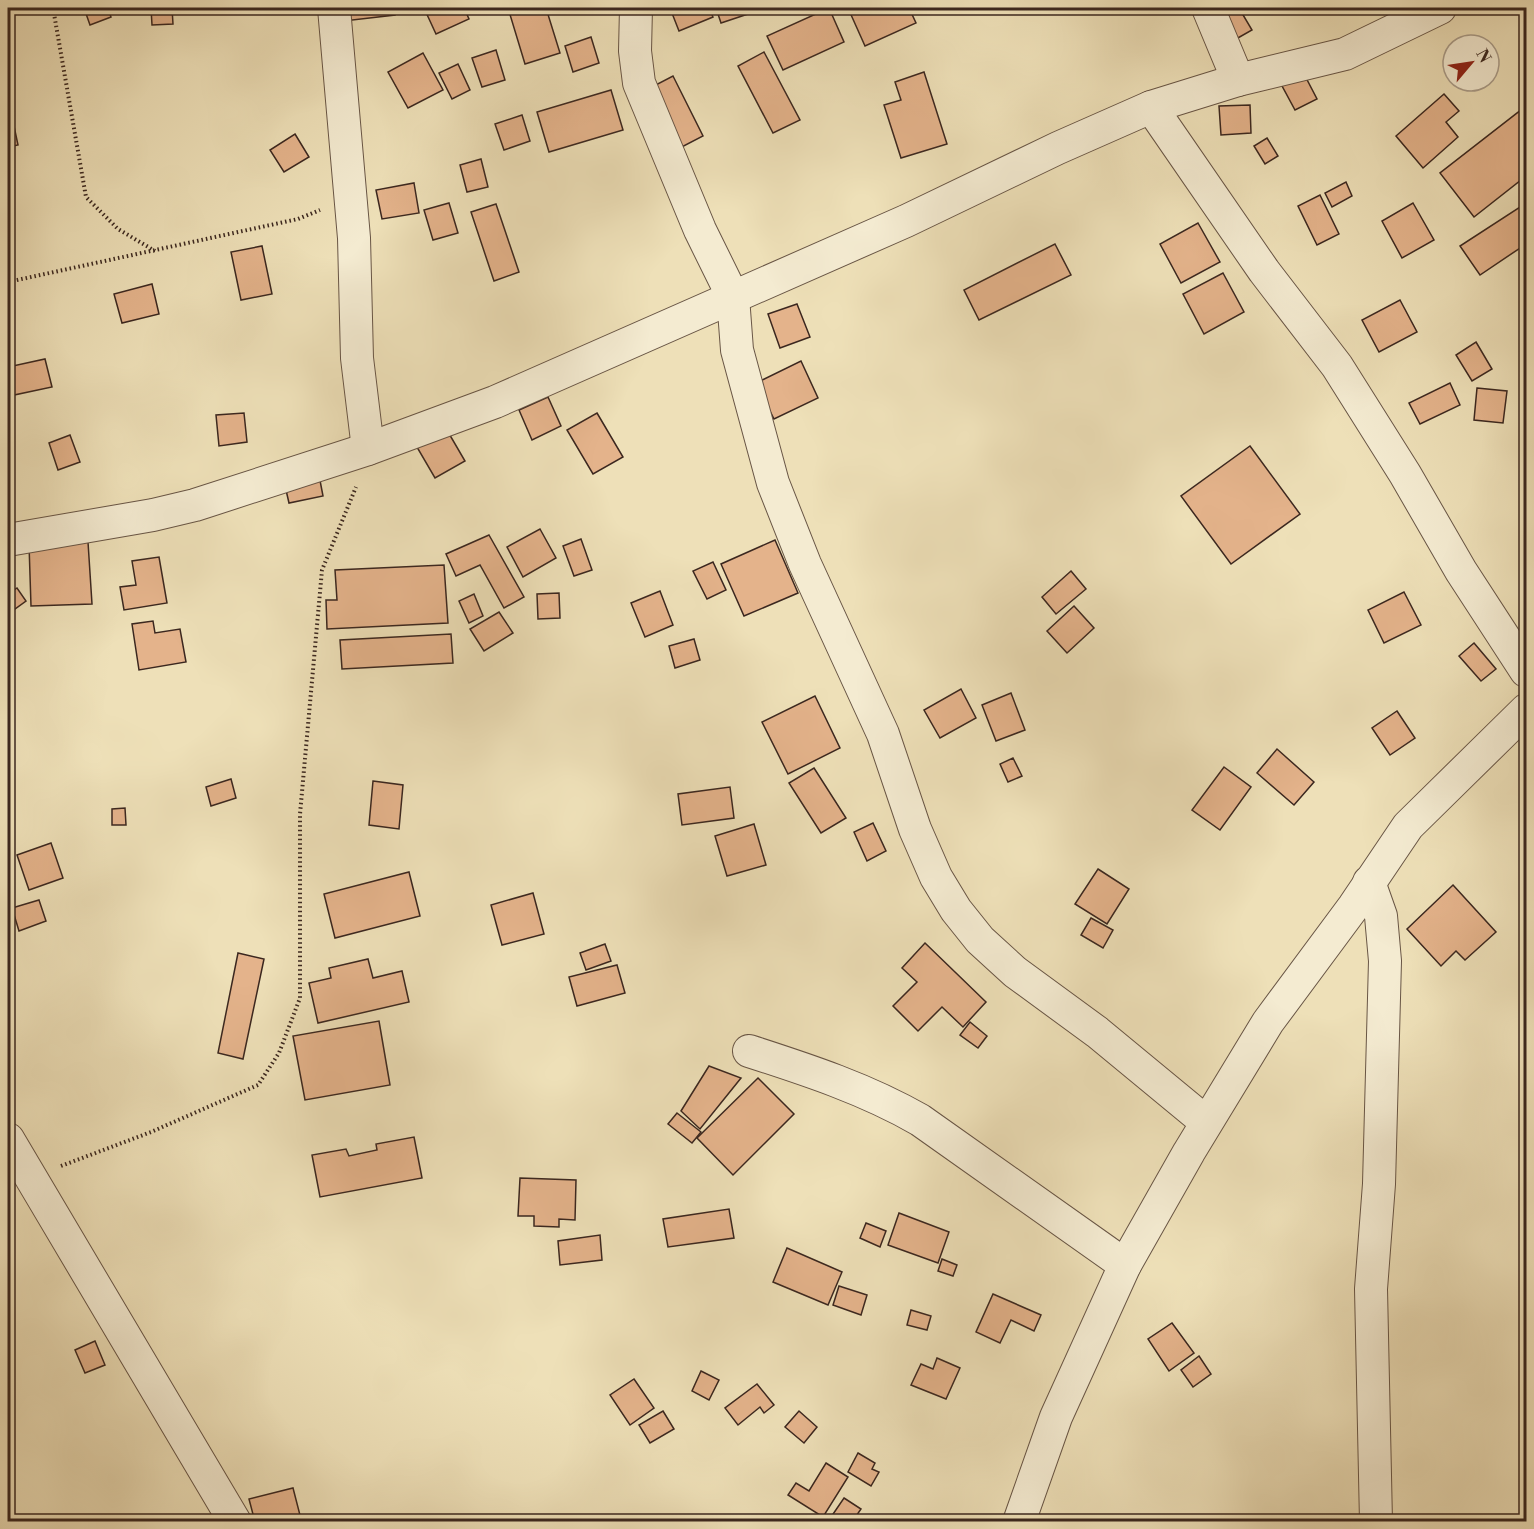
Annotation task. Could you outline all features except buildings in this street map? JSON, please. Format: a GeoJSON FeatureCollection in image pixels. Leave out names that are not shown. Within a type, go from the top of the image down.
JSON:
{"type":"FeatureCollection","features":[{"type":"Feature","properties":{"kind":"street"},"geometry":{"type":"LineString","coordinates":[[334,8],[341,71],[348,197],[354,238],[357,358],[368,449]]}},
{"type":"Feature","properties":{"kind":"street"},"geometry":{"type":"LineString","coordinates":[[636,8],[635,51],[639,83],[700,230],[734,297],[737,350],[773,483],[805,564],[884,734],[915,829],[936,877],[956,910],[980,940],[1015,972],[1097,1032],[1206,1122]]}},
{"type":"Feature","properties":{"kind":"street"},"geometry":{"type":"LineString","coordinates":[[1208,8],[1238,80]]}},
{"type":"Feature","properties":{"kind":"street"},"geometry":{"type":"LineString","coordinates":[[8,540],[184,507],[368,449],[495,402],[906,220],[1151,107],[1238,80],[1345,54],[1440,8]]}},
{"type":"Feature","properties":{"kind":"street"},"geometry":{"type":"LineString","coordinates":[[1151,107],[1264,271],[1336,366],[1405,474],[1461,571],[1527,671]]}},
{"type":"Feature","properties":{"kind":"street"},"geometry":{"type":"LineString","coordinates":[[1019,1521],[1056,1417],[1125,1265],[1206,1122],[1268,1022],[1408,826],[1527,710]]}},
{"type":"Feature","properties":{"kind":"street"},"geometry":{"type":"LineString","coordinates":[[1369,882],[1381,916],[1385,961],[1379,1184],[1371,1289],[1376,1521]]}},
{"type":"Feature","properties":{"kind":"street"},"geometry":{"type":"LineString","coordinates":[[749,1051],[814,1072],[888,1102],[920,1120],[1125,1265]]}},
{"type":"Feature","properties":{"kind":"street"},"geometry":{"type":"LineString","coordinates":[[8,1139],[235,1521]]}},
{"type":"Feature","properties":{"kind":"path"},"geometry":{"type":"LineString","coordinates":[[53,8],[86,197],[118,229],[156,252]]}},
{"type":"Feature","properties":{"kind":"path"},"geometry":{"type":"LineString","coordinates":[[8,282],[156,252],[297,219],[348,197]]}},
{"type":"Feature","properties":{"kind":"path"},"geometry":{"type":"LineString","coordinates":[[32,1178],[151,1132],[258,1085],[279,1053],[300,998],[300,814],[322,570],[356,489],[368,449]]}}]}
